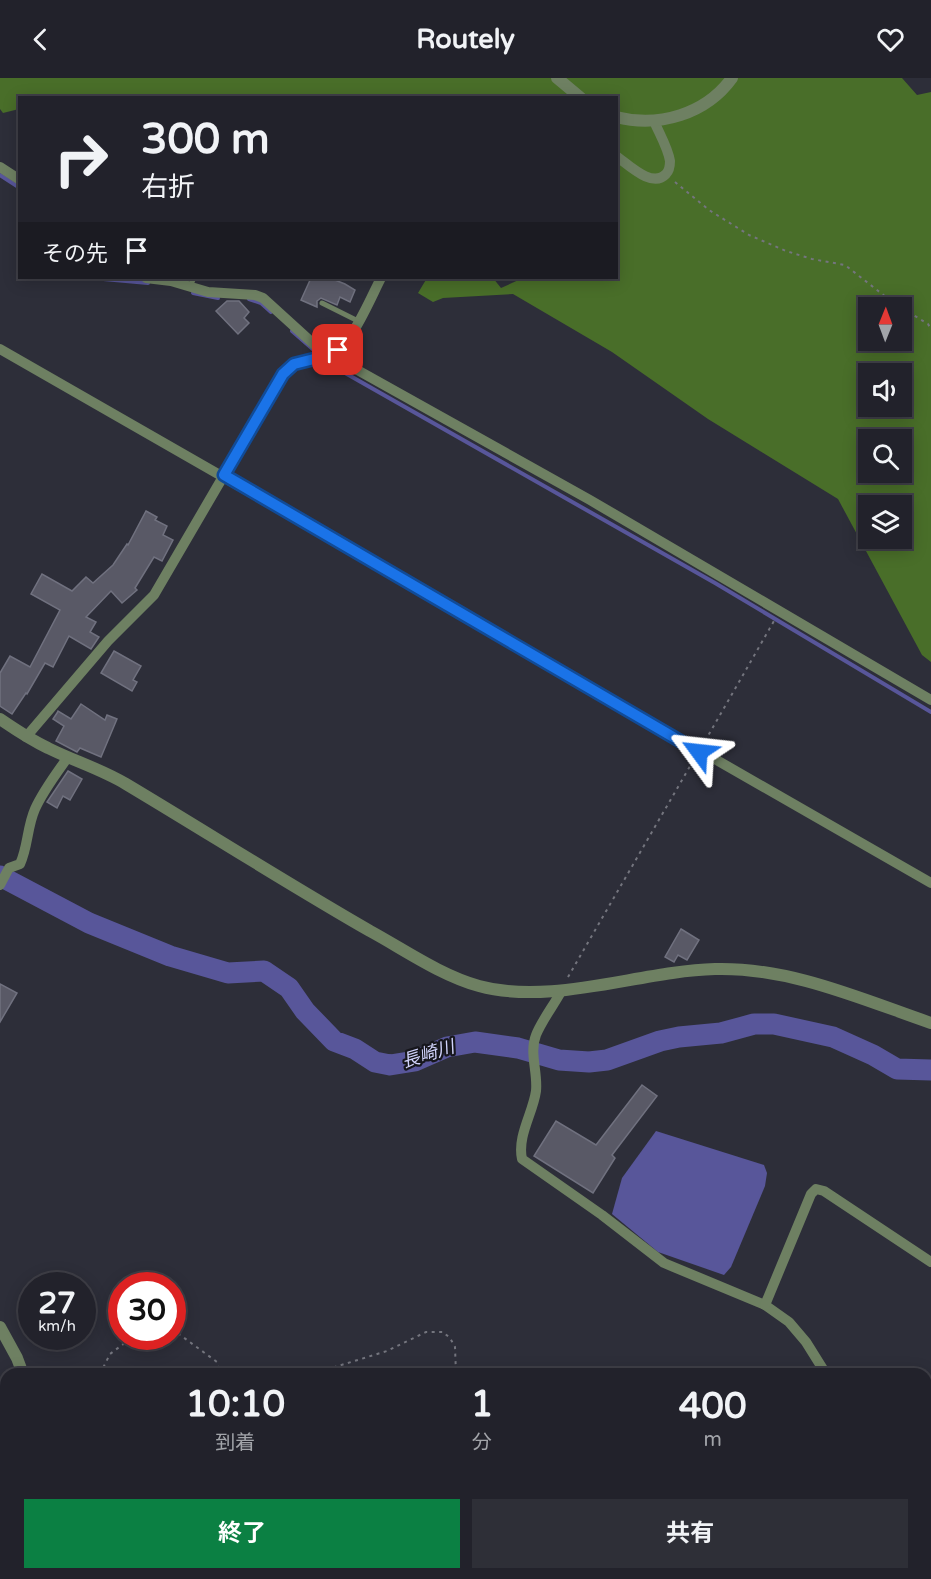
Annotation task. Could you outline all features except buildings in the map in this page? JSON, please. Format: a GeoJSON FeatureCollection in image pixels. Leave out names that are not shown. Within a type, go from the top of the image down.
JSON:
{"type":"FeatureCollection","features":[{"type":"Feature","properties":{"kind":"street"},"geometry":{"type":"LineString","coordinates":[[557,78],[579,96]]}},
{"type":"Feature","properties":{"kind":"street"},"geometry":{"type":"LineString","coordinates":[[618,117],[654,121],[679,116],[700,108],[724,89],[732,78]]}},
{"type":"Feature","properties":{"kind":"street"},"geometry":{"type":"LineString","coordinates":[[618,157],[646,177],[658,178],[666,174],[670,166],[670,158],[654,121]]}},
{"type":"Feature","properties":{"kind":"street"},"geometry":{"type":"LineString","coordinates":[[0,167],[18,177]]}},
{"type":"Feature","properties":{"kind":"street"},"geometry":{"type":"LineString","coordinates":[[154,279],[192,282],[208,292],[255,295],[263,298],[318,348],[323,356],[590,500],[931,700]]}},
{"type":"Feature","properties":{"kind":"street"},"geometry":{"type":"LineString","coordinates":[[26,737],[108,641],[154,595],[283,374],[294,364],[323,356],[346,343],[380,279]]}},
{"type":"Feature","properties":{"kind":"street"},"geometry":{"type":"LineString","coordinates":[[0,350],[224,475],[699,752],[931,883]]}},
{"type":"Feature","properties":{"kind":"street"},"geometry":{"type":"LineString","coordinates":[[0,719],[26,737],[124,782],[299,890],[452,976],[480,986],[518,992],[562,990],[696,970],[767,971],[793,977],[931,1023]]}},
{"type":"Feature","properties":{"kind":"street"},"geometry":{"type":"LineString","coordinates":[[1,884],[9,868],[20,864],[24,856],[34,810],[68,757]]}},
{"type":"Feature","properties":{"kind":"street"},"geometry":{"type":"LineString","coordinates":[[562,990],[535,1036],[533,1054],[537,1086],[521,1145],[522,1159],[602,1215],[664,1263],[765,1305],[789,1322],[806,1342],[822,1368]]}},
{"type":"Feature","properties":{"kind":"street"},"geometry":{"type":"LineString","coordinates":[[765,1305],[811,1194],[816,1189],[824,1191],[931,1262]]}},
{"type":"Feature","properties":{"kind":"street"},"geometry":{"type":"LineString","coordinates":[[0,1327],[21,1368]]}},
{"type":"Feature","properties":{"kind":"lane"},"geometry":{"type":"LineString","coordinates":[[322,303],[358,321]]}},
{"type":"Feature","properties":{"kind":"path"},"geometry":{"type":"LineString","coordinates":[[666,174],[709,210],[749,235],[786,251],[845,265],[887,297]]}},
{"type":"Feature","properties":{"kind":"path"},"geometry":{"type":"LineString","coordinates":[[912,314],[930,324],[931,329]]}},
{"type":"Feature","properties":{"kind":"path"},"geometry":{"type":"LineString","coordinates":[[562,990],[774,621]]}},
{"type":"Feature","properties":{"kind":"path"},"geometry":{"type":"LineString","coordinates":[[332,1368],[387,1351],[426,1332],[443,1332],[455,1347],[456,1368]]}},
{"type":"Feature","properties":{"kind":"path"},"geometry":{"type":"LineString","coordinates":[[186,1339],[217,1362],[218,1368]]}},
{"type":"Feature","properties":{"kind":"path"},"geometry":{"type":"LineString","coordinates":[[103,1368],[110,1354],[115,1350]]}},
{"type":"Feature","properties":{"kind":"green space"},"geometry":{"type":"Polygon","coordinates":[[[0,78],[902,78],[917,95],[931,92],[931,662],[922,655],[865,549],[912,549],[912,495],[858,495],[858,536],[838,499],[708,419],[612,352],[513,294],[443,298],[433,302],[418,293],[426,279],[494,279],[501,288],[521,279],[618,279],[618,96],[18,96],[18,109],[3,113],[0,109],[0,78]]]}},
{"type":"Feature","properties":{"kind":"shaded area"},"geometry":{"type":"Polygon","coordinates":[[[656,1131],[764,1165],[767,1173],[765,1186],[731,1267],[724,1275],[658,1252],[612,1214],[622,1178],[656,1131]]]}},
{"type":"Feature","properties":{"kind":"waterway"},"geometry":{"type":"LineString","coordinates":[[0,175],[18,187]]}},
{"type":"Feature","properties":{"kind":"waterway"},"geometry":{"type":"LineString","coordinates":[[103,279],[148,283]]}},
{"type":"Feature","properties":{"kind":"waterway"},"geometry":{"type":"LineString","coordinates":[[193,293],[218,298]]}},
{"type":"Feature","properties":{"kind":"waterway"},"geometry":{"type":"LineString","coordinates":[[249,299],[261,303],[271,312]]}},
{"type":"Feature","properties":{"kind":"waterway"},"geometry":{"type":"LineString","coordinates":[[292,331],[331,365],[715,583],[931,712]]}},
{"type":"Feature","properties":{"kind":"waterway","name":"長崎川"},"geometry":{"type":"LineString","coordinates":[[0,876],[89,923],[170,956],[228,973],[264,971],[289,988],[305,1011],[334,1041],[355,1049],[375,1062],[390,1065],[415,1061],[447,1047],[475,1042],[518,1048],[559,1060],[589,1062],[607,1060],[660,1041],[679,1037],[721,1033],[754,1024],[774,1024],[833,1037],[897,1069],[931,1070]]}},
{"type":"Feature","properties":{"kind":"route"},"geometry":{"type":"LineString","coordinates":[[338,350],[330,355],[294,364],[283,374],[224,475],[699,752]]}}]}
